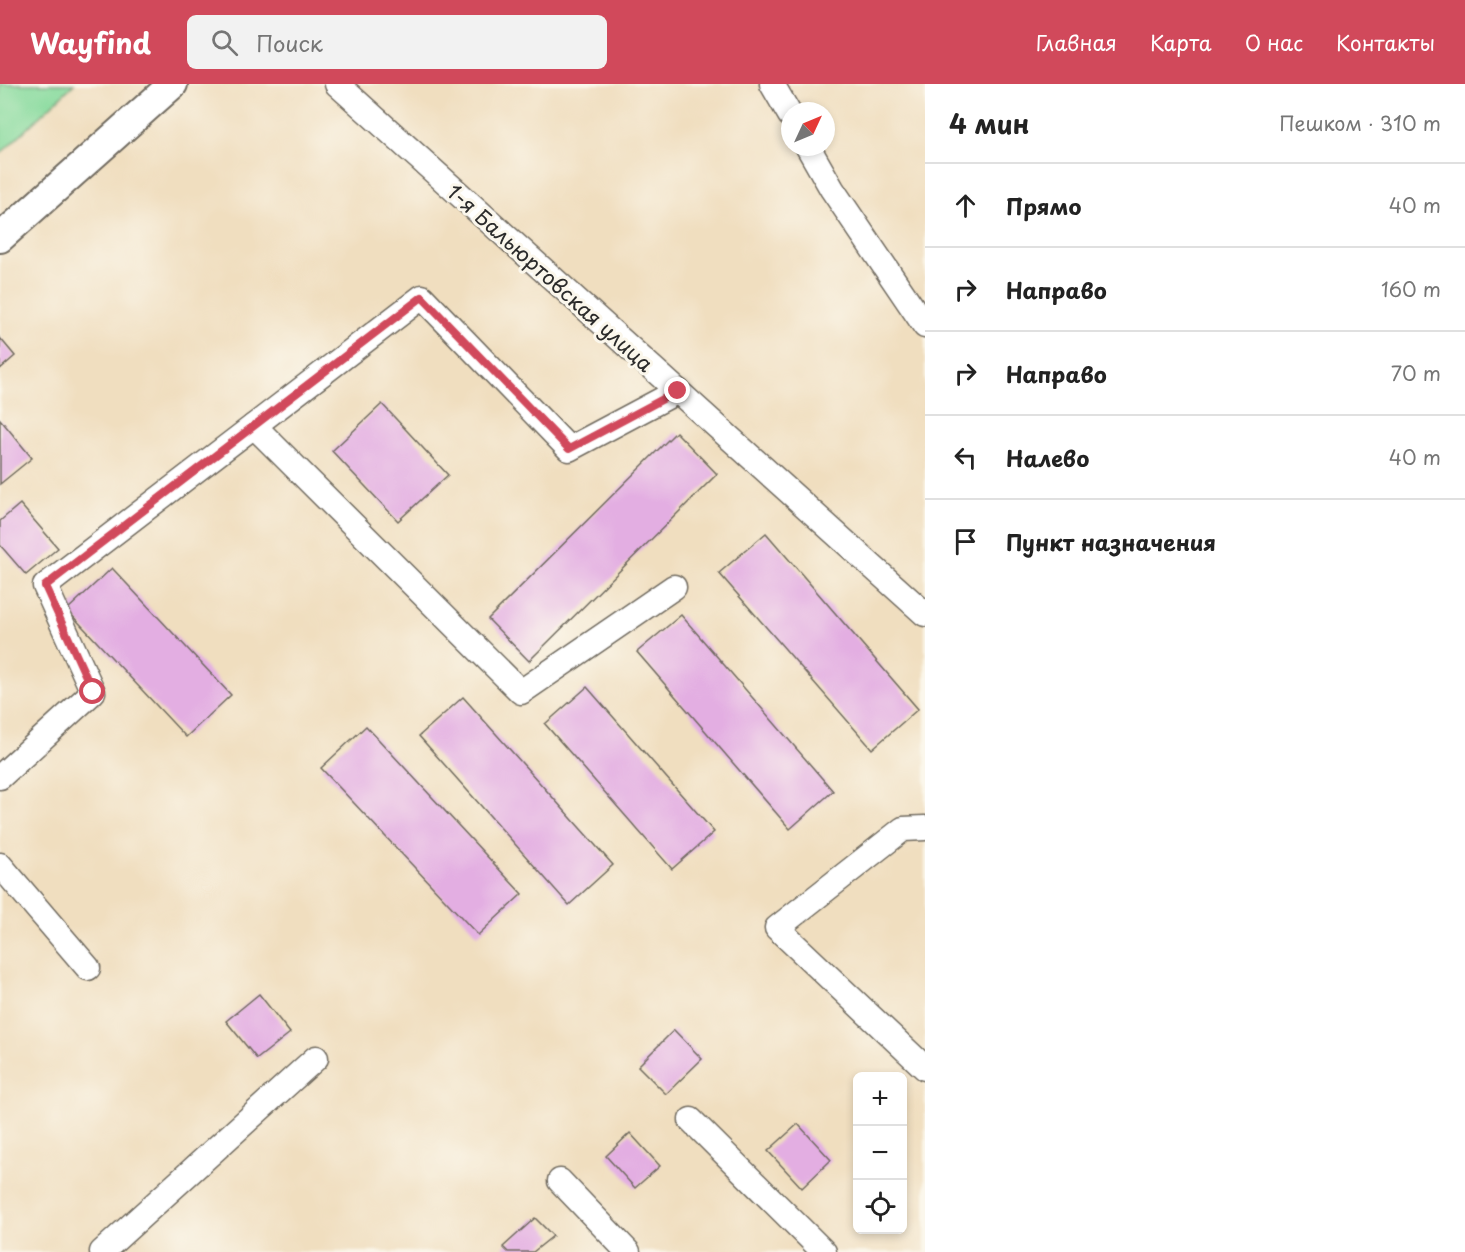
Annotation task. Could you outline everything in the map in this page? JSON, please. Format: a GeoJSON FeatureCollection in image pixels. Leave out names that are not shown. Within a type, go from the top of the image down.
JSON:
{"type":"FeatureCollection","features":[{"type":"Feature","properties":{"kind":"street"},"geometry":{"type":"LineString","coordinates":[[0,238],[172,84]]}},
{"type":"Feature","properties":{"kind":"street","name":"1-я Бальюртовская улица"},"geometry":{"type":"LineString","coordinates":[[337,84],[925,614]]}},
{"type":"Feature","properties":{"kind":"street"},"geometry":{"type":"LineString","coordinates":[[772,84],[782,102]]}},
{"type":"Feature","properties":{"kind":"street"},"geometry":{"type":"LineString","coordinates":[[813,156],[832,189],[925,326]]}},
{"type":"Feature","properties":{"kind":"street"},"geometry":{"type":"LineString","coordinates":[[0,777],[93,692],[45,586],[422,297],[569,449],[678,391]]}},
{"type":"Feature","properties":{"kind":"street"},"geometry":{"type":"LineString","coordinates":[[254,426],[521,692],[674,587]]}},
{"type":"Feature","properties":{"kind":"street"},"geometry":{"type":"LineString","coordinates":[[925,828],[903,829],[777,928],[925,1068]]}},
{"type":"Feature","properties":{"kind":"street"},"geometry":{"type":"LineString","coordinates":[[0,865],[88,968]]}},
{"type":"Feature","properties":{"kind":"street"},"geometry":{"type":"LineString","coordinates":[[102,1252],[316,1058]]}},
{"type":"Feature","properties":{"kind":"street"},"geometry":{"type":"LineString","coordinates":[[691,1120],[824,1252]]}},
{"type":"Feature","properties":{"kind":"street"},"geometry":{"type":"LineString","coordinates":[[560,1181],[628,1252]]}},
{"type":"Feature","properties":{"kind":"green space"},"geometry":{"type":"Polygon","coordinates":[[[0,84],[74,84],[0,154],[0,84]]]}},
{"type":"Feature","properties":{"kind":"building"},"geometry":{"type":"Polygon","coordinates":[[[0,338],[15,356],[0,369],[0,338]]]}},
{"type":"Feature","properties":{"kind":"building"},"geometry":{"type":"Polygon","coordinates":[[[382,404],[448,475],[398,521],[332,451],[382,404]]]}},
{"type":"Feature","properties":{"kind":"building"},"geometry":{"type":"Polygon","coordinates":[[[0,419],[32,458],[0,484],[0,419]]]}},
{"type":"Feature","properties":{"kind":"building"},"geometry":{"type":"Polygon","coordinates":[[[676,432],[717,474],[529,661],[488,619],[676,432]]]}},
{"type":"Feature","properties":{"kind":"building"},"geometry":{"type":"Polygon","coordinates":[[[20,504],[58,548],[26,575],[0,545],[0,521],[20,504]]]}},
{"type":"Feature","properties":{"kind":"building"},"geometry":{"type":"Polygon","coordinates":[[[766,533],[918,709],[872,749],[719,573],[766,533]]]}},
{"type":"Feature","properties":{"kind":"building"},"geometry":{"type":"Polygon","coordinates":[[[112,568],[231,695],[186,737],[67,610],[112,568]]]}},
{"type":"Feature","properties":{"kind":"building"},"geometry":{"type":"Polygon","coordinates":[[[681,615],[833,791],[790,829],[637,652],[681,615]]]}},
{"type":"Feature","properties":{"kind":"building"},"geometry":{"type":"Polygon","coordinates":[[[587,687],[714,832],[672,869],[545,724],[587,687]]]}},
{"type":"Feature","properties":{"kind":"building"},"geometry":{"type":"Polygon","coordinates":[[[463,697],[613,865],[569,905],[419,736],[463,697]]]}},
{"type":"Feature","properties":{"kind":"building"},"geometry":{"type":"Polygon","coordinates":[[[366,726],[522,894],[478,935],[321,768],[366,726]]]}},
{"type":"Feature","properties":{"kind":"building"},"geometry":{"type":"Polygon","coordinates":[[[259,994],[290,1033],[257,1059],[226,1021],[259,994]]]}},
{"type":"Feature","properties":{"kind":"building"},"geometry":{"type":"Polygon","coordinates":[[[674,1030],[702,1059],[666,1094],[638,1066],[674,1030]]]}},
{"type":"Feature","properties":{"kind":"building"},"geometry":{"type":"Polygon","coordinates":[[[798,1124],[831,1160],[802,1188],[768,1151],[798,1124]]]}},
{"type":"Feature","properties":{"kind":"building"},"geometry":{"type":"Polygon","coordinates":[[[630,1133],[660,1166],[635,1188],[606,1156],[630,1133]]]}},
{"type":"Feature","properties":{"kind":"building"},"geometry":{"type":"Polygon","coordinates":[[[535,1218],[553,1236],[533,1252],[508,1252],[503,1247],[535,1218]]]}},
{"type":"Feature","properties":{"kind":"route"},"geometry":{"type":"LineString","coordinates":[[93,692],[45,586],[422,297],[569,449],[678,391]]}}]}
